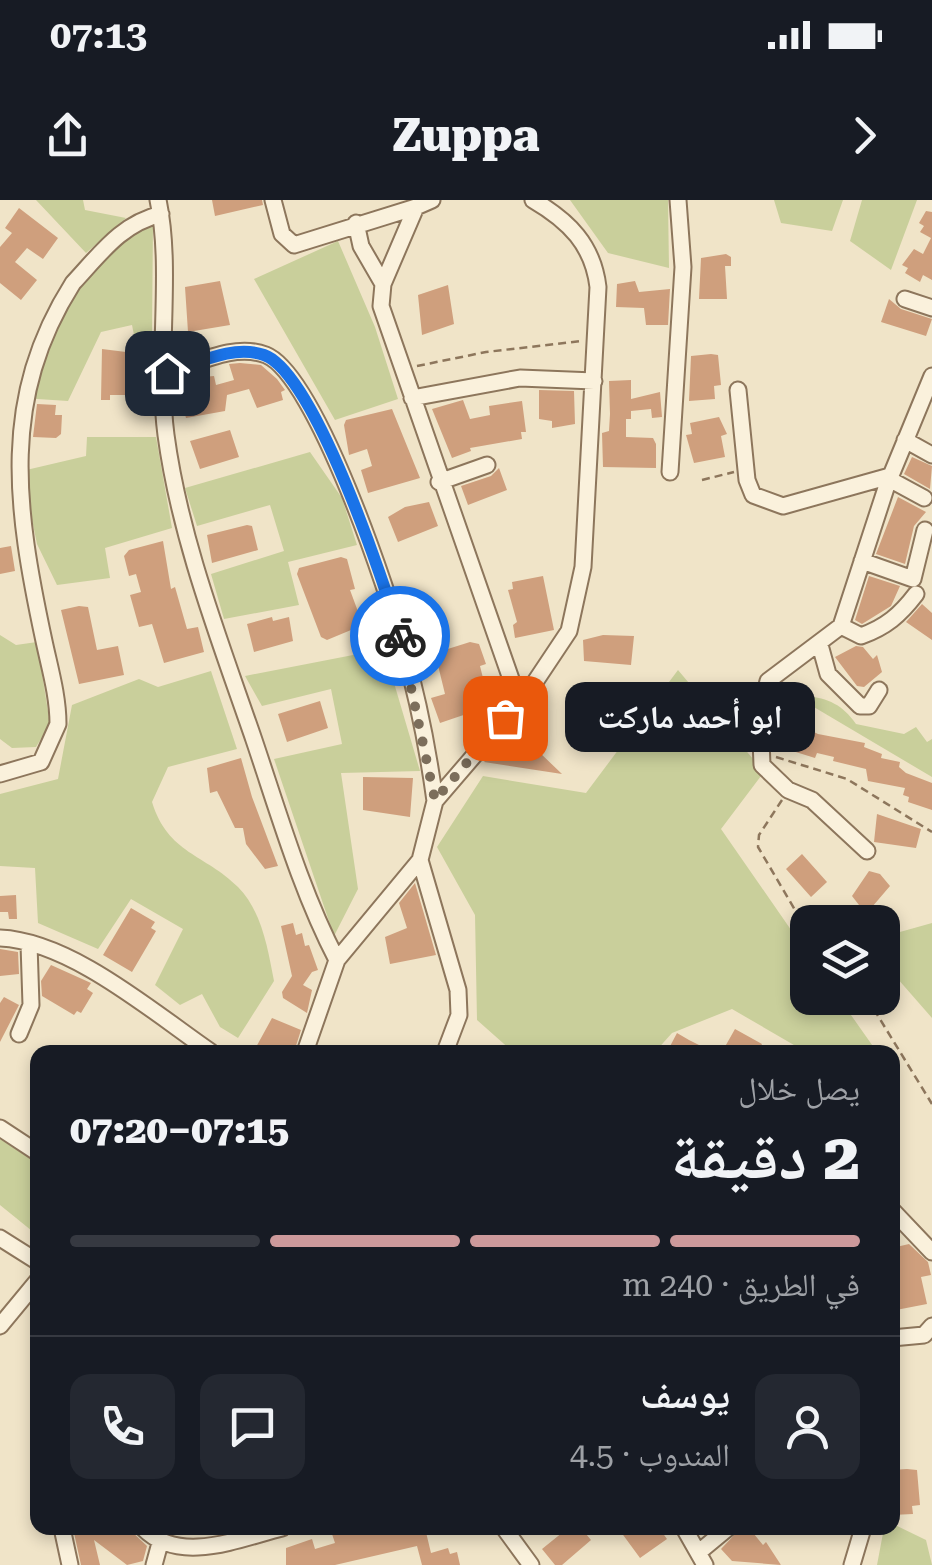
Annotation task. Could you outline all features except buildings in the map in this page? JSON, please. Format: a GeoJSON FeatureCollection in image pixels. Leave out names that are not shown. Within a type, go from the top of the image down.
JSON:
{"type":"FeatureCollection","features":[{"type":"Feature","properties":{"kind":"street"},"geometry":{"type":"LineString","coordinates":[[273,200],[282,234],[290,244],[424,203]]}},
{"type":"Feature","properties":{"kind":"street"},"geometry":{"type":"LineString","coordinates":[[435,800],[555,657],[580,596],[598,342],[598,287],[588,247],[568,224],[533,200]]}},
{"type":"Feature","properties":{"kind":"street"},"geometry":{"type":"LineString","coordinates":[[670,472],[683,267],[678,200]]}},
{"type":"Feature","properties":{"kind":"street"},"geometry":{"type":"LineString","coordinates":[[382,284],[424,203]]}},
{"type":"Feature","properties":{"kind":"street"},"geometry":{"type":"LineString","coordinates":[[0,774],[42,762],[58,724],[6,460],[11,386],[30,338],[69,288],[127,226],[160,207],[162,374],[168,448],[192,550],[305,887],[337,960]]}},
{"type":"Feature","properties":{"kind":"street"},"geometry":{"type":"LineString","coordinates":[[356,223],[362,246],[382,284],[383,318],[439,482],[520,702]]}},
{"type":"Feature","properties":{"kind":"street"},"geometry":{"type":"LineString","coordinates":[[905,298],[932,308]]}},
{"type":"Feature","properties":{"kind":"street"},"geometry":{"type":"LineString","coordinates":[[162,374],[215,357],[251,352],[278,362],[292,378],[349,493],[392,607],[415,694],[435,800],[420,860],[337,960],[307,1045]]}},
{"type":"Feature","properties":{"kind":"street"},"geometry":{"type":"LineString","coordinates":[[867,851],[812,800],[788,790],[762,765],[760,714],[768,681],[840,626],[890,477],[927,405],[932,376]]}},
{"type":"Feature","properties":{"kind":"street"},"geometry":{"type":"LineString","coordinates":[[412,398],[550,377],[594,381]]}},
{"type":"Feature","properties":{"kind":"street"},"geometry":{"type":"LineString","coordinates":[[738,390],[748,490],[783,506],[890,477],[924,498]]}},
{"type":"Feature","properties":{"kind":"street"},"geometry":{"type":"LineString","coordinates":[[906,440],[932,455]]}},
{"type":"Feature","properties":{"kind":"street"},"geometry":{"type":"LineString","coordinates":[[439,482],[487,464]]}},
{"type":"Feature","properties":{"kind":"street"},"geometry":{"type":"LineString","coordinates":[[862,561],[914,579],[925,530]]}},
{"type":"Feature","properties":{"kind":"street"},"geometry":{"type":"LineString","coordinates":[[840,626],[861,636],[880,637],[916,594]]}},
{"type":"Feature","properties":{"kind":"street"},"geometry":{"type":"LineString","coordinates":[[820,645],[828,674],[860,706],[868,706],[879,690]]}},
{"type":"Feature","properties":{"kind":"street"},"geometry":{"type":"LineString","coordinates":[[0,758],[16,767]]}},
{"type":"Feature","properties":{"kind":"street"},"geometry":{"type":"LineString","coordinates":[[420,860],[458,990],[459,1015],[448,1045]]}},
{"type":"Feature","properties":{"kind":"street"},"geometry":{"type":"LineString","coordinates":[[0,938],[30,944],[73,961],[200,1045]]}},
{"type":"Feature","properties":{"kind":"street"},"geometry":{"type":"LineString","coordinates":[[19,1034],[31,1005],[30,944]]}},
{"type":"Feature","properties":{"kind":"street"},"geometry":{"type":"LineString","coordinates":[[0,1128],[30,1148]]}},
{"type":"Feature","properties":{"kind":"street"},"geometry":{"type":"LineString","coordinates":[[900,1218],[932,1252]]}},
{"type":"Feature","properties":{"kind":"street"},"geometry":{"type":"LineString","coordinates":[[0,1238],[30,1257]]}},
{"type":"Feature","properties":{"kind":"street"},"geometry":{"type":"LineString","coordinates":[[0,1326],[30,1290]]}},
{"type":"Feature","properties":{"kind":"street"},"geometry":{"type":"LineString","coordinates":[[900,1337],[924,1335],[932,1326]]}},
{"type":"Feature","properties":{"kind":"street"},"geometry":{"type":"LineString","coordinates":[[64,1535],[70,1565]]}},
{"type":"Feature","properties":{"kind":"street"},"geometry":{"type":"LineString","coordinates":[[152,1535],[165,1545],[201,1548],[254,1535]]}},
{"type":"Feature","properties":{"kind":"street"},"geometry":{"type":"LineString","coordinates":[[509,1535],[531,1565]]}},
{"type":"Feature","properties":{"kind":"street"},"geometry":{"type":"LineString","coordinates":[[688,1535],[702,1558],[722,1535]]}},
{"type":"Feature","properties":{"kind":"street"},"geometry":{"type":"LineString","coordinates":[[852,1565],[862,1535]]}},
{"type":"Feature","properties":{"kind":"street"},"geometry":{"type":"LineString","coordinates":[[154,1565],[165,1545]]}},
{"type":"Feature","properties":{"kind":"street"},"geometry":{"type":"LineString","coordinates":[[165,1545],[165,1565]]}},
{"type":"Feature","properties":{"kind":"path"},"geometry":{"type":"LineString","coordinates":[[402,369],[486,352],[598,342]]}},
{"type":"Feature","properties":{"kind":"path"},"geometry":{"type":"LineString","coordinates":[[702,480],[745,469]]}},
{"type":"Feature","properties":{"kind":"path"},"geometry":{"type":"LineString","coordinates":[[760,752],[848,779],[932,832]]}},
{"type":"Feature","properties":{"kind":"path"},"geometry":{"type":"LineString","coordinates":[[788,790],[760,835],[758,848],[792,905]]}},
{"type":"Feature","properties":{"kind":"path"},"geometry":{"type":"LineString","coordinates":[[877,1015],[896,1045]]}},
{"type":"Feature","properties":{"kind":"path"},"geometry":{"type":"LineString","coordinates":[[900,1052],[932,1104]]}},
{"type":"Feature","properties":{"kind":"green space"},"geometry":{"type":"Polygon","coordinates":[[[36,200],[83,200],[85,210],[126,218],[86,253],[36,200]]]}},
{"type":"Feature","properties":{"kind":"green space"},"geometry":{"type":"Polygon","coordinates":[[[570,200],[668,200],[669,268],[608,253],[570,200]]]}},
{"type":"Feature","properties":{"kind":"green space"},"geometry":{"type":"Polygon","coordinates":[[[774,200],[843,200],[832,231],[781,223],[774,200]]]}},
{"type":"Feature","properties":{"kind":"green space"},"geometry":{"type":"Polygon","coordinates":[[[862,200],[917,200],[891,270],[850,241],[862,200]]]}},
{"type":"Feature","properties":{"kind":"green space"},"geometry":{"type":"Polygon","coordinates":[[[153,224],[152,335],[134,335],[132,325],[101,332],[68,401],[22,398],[32,353],[62,307],[135,229],[153,224]]]}},
{"type":"Feature","properties":{"kind":"green space"},"geometry":{"type":"Polygon","coordinates":[[[338,241],[375,327],[398,399],[335,420],[254,279],[338,241]]]}},
{"type":"Feature","properties":{"kind":"green space"},"geometry":{"type":"Polygon","coordinates":[[[87,437],[156,437],[172,528],[105,548],[110,578],[57,585],[37,544],[22,471],[86,456],[87,437]]]}},
{"type":"Feature","properties":{"kind":"green space"},"geometry":{"type":"Polygon","coordinates":[[[310,452],[342,498],[357,545],[288,562],[299,605],[224,619],[211,574],[284,551],[270,505],[197,526],[185,488],[310,452]]]}},
{"type":"Feature","properties":{"kind":"green space"},"geometry":{"type":"Polygon","coordinates":[[[0,635],[16,645],[37,642],[50,724],[36,747],[12,748],[0,739],[0,635]]]}},
{"type":"Feature","properties":{"kind":"green space"},"geometry":{"type":"Polygon","coordinates":[[[384,649],[420,771],[341,773],[358,889],[334,936],[274,759],[342,744],[331,689],[262,706],[245,676],[384,649]]]}},
{"type":"Feature","properties":{"kind":"green space"},"geometry":{"type":"Polygon","coordinates":[[[678,670],[764,772],[721,829],[790,928],[790,1015],[851,1015],[872,1045],[794,1045],[732,1009],[672,1033],[661,1045],[505,1045],[477,1020],[475,915],[437,847],[483,776],[586,793],[678,670]]]}},
{"type":"Feature","properties":{"kind":"green space"},"geometry":{"type":"Polygon","coordinates":[[[211,671],[237,749],[168,767],[152,802],[168,833],[238,887],[258,919],[274,981],[238,1038],[220,1027],[202,994],[180,1005],[155,985],[183,929],[131,899],[98,949],[38,923],[35,868],[0,866],[0,794],[58,779],[72,705],[139,679],[158,687],[211,671]]]}},
{"type":"Feature","properties":{"kind":"green space"},"geometry":{"type":"Polygon","coordinates":[[[806,696],[834,704],[856,724],[904,734],[916,727],[927,742],[932,739],[932,777],[802,700],[806,696]]]}},
{"type":"Feature","properties":{"kind":"green space"},"geometry":{"type":"Polygon","coordinates":[[[932,923],[932,1018],[900,981],[900,932],[932,923]]]}},
{"type":"Feature","properties":{"kind":"green space"},"geometry":{"type":"Polygon","coordinates":[[[0,1139],[30,1158],[30,1229],[0,1205],[0,1139]]]}},
{"type":"Feature","properties":{"kind":"green space"},"geometry":{"type":"Polygon","coordinates":[[[900,1527],[926,1540],[932,1565],[877,1565],[883,1535],[900,1535],[900,1527]]]}},
{"type":"Feature","properties":{"kind":"way so far"},"geometry":{"type":"LineString","coordinates":[[400,636],[435,800],[505,718]]}},
{"type":"Feature","properties":{"kind":"place","name":"ابو أحمد ماركت"},"geometry":{"type":"Point","coordinates":[505,718]}},
{"type":"Feature","properties":{"kind":"route"},"geometry":{"type":"LineString","coordinates":[[167,373],[215,357],[251,352],[270,357],[285,368],[305,398],[349,493],[400,636]]}}]}
